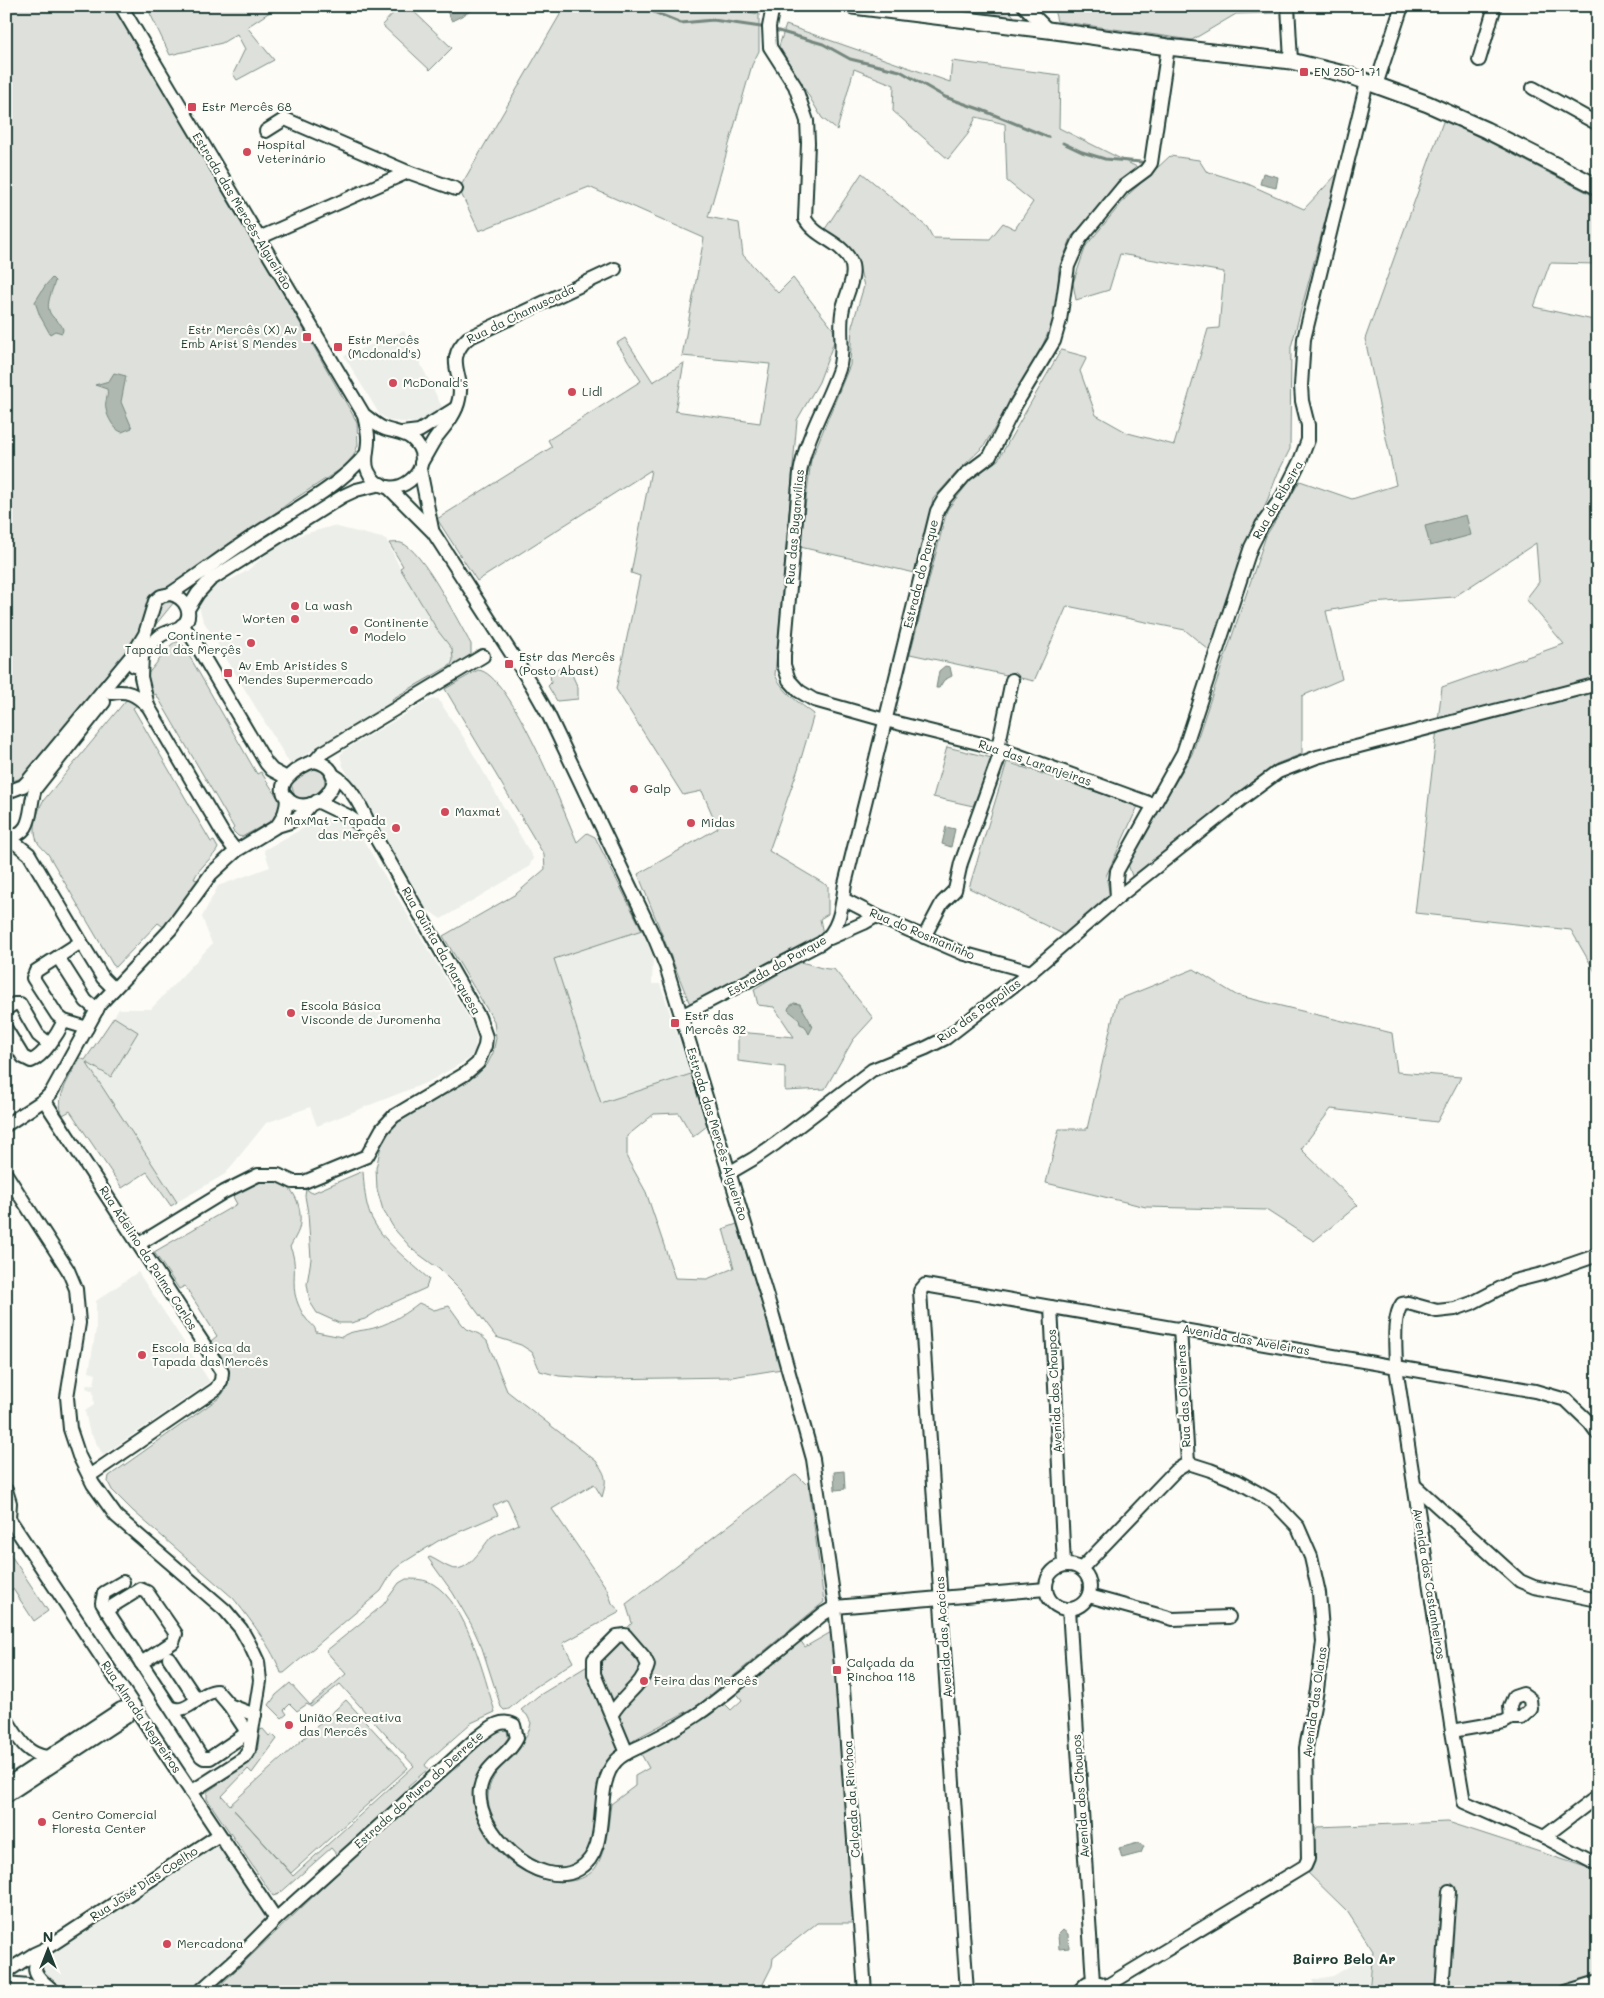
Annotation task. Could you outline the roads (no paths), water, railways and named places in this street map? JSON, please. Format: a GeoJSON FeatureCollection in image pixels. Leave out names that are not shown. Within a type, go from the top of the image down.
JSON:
{"type":"FeatureCollection","features":[{"type":"Feature","properties":{"kind":"main road"},"geometry":{"type":"LineString","coordinates":[[853,6],[1048,30],[1168,48],[1291,61],[1372,84],[1460,118],[1598,188]]}},
{"type":"Feature","properties":{"kind":"street","name":"Estrada das Mercês-Algueirão"},"geometry":{"type":"LineString","coordinates":[[121,6],[364,415],[367,430],[366,463],[368,472],[433,532],[526,676],[548,714],[657,944],[773,1316],[812,1451],[835,1608]]}},
{"type":"Feature","properties":{"kind":"street","name":"Rua das Buganvílias"},"geometry":{"type":"LineString","coordinates":[[773,6],[769,27],[770,47],[794,86],[807,121],[806,219],[812,229],[845,253],[850,259],[853,269],[841,318],[841,360],[801,463],[784,666],[789,680],[806,696],[814,700],[885,720]]}},
{"type":"Feature","properties":{"kind":"street"},"geometry":{"type":"LineString","coordinates":[[1024,6],[1048,30]]}},
{"type":"Feature","properties":{"kind":"street"},"geometry":{"type":"LineString","coordinates":[[1288,6],[1291,61]]}},
{"type":"Feature","properties":{"kind":"street","name":"Rua da Ribeira"},"geometry":{"type":"LineString","coordinates":[[1117,898],[1117,871],[1183,753],[1251,547],[1262,525],[1282,497],[1305,450],[1308,432],[1301,386],[1304,339],[1372,84],[1402,6]]}},
{"type":"Feature","properties":{"kind":"street"},"geometry":{"type":"LineString","coordinates":[[1479,60],[1496,6]]}},
{"type":"Feature","properties":{"kind":"street","name":"Estrada do Parque"},"geometry":{"type":"LineString","coordinates":[[681,1016],[830,938],[843,899],[937,511],[944,499],[966,474],[986,460],[994,451],[1016,404],[1054,340],[1060,320],[1068,266],[1080,239],[1123,187],[1146,170],[1152,163],[1168,48]]}},
{"type":"Feature","properties":{"kind":"street"},"geometry":{"type":"LineString","coordinates":[[1533,88],[1598,124]]}},
{"type":"Feature","properties":{"kind":"street"},"geometry":{"type":"LineString","coordinates":[[266,131],[285,120],[408,172],[456,189]]}},
{"type":"Feature","properties":{"kind":"street"},"geometry":{"type":"LineString","coordinates":[[259,238],[408,172]]}},
{"type":"Feature","properties":{"kind":"street","name":"Rua da Chamuscada"},"geometry":{"type":"LineString","coordinates":[[420,466],[456,408],[460,393],[455,358],[461,344],[468,338],[615,269]]}},
{"type":"Feature","properties":{"kind":"street"},"geometry":{"type":"LineString","coordinates":[[170,630],[162,628],[155,623],[152,615],[155,601],[161,596],[170,594],[254,535],[347,474],[367,452],[378,436],[398,432],[419,431],[456,408]]}},
{"type":"Feature","properties":{"kind":"street","name":"Estrada das Mercês-Algueirão"},"geometry":{"type":"LineString","coordinates":[[364,415],[381,427],[411,438],[417,445],[421,454],[420,466],[433,532]]}},
{"type":"Feature","properties":{"kind":"street"},"geometry":{"type":"LineString","coordinates":[[29,854],[27,836],[29,817],[33,794],[39,782],[157,639],[170,630],[182,625],[187,618],[188,609],[198,592],[210,580],[343,496],[356,490],[385,486],[398,487],[407,484],[415,478],[420,466]]}},
{"type":"Feature","properties":{"kind":"street"},"geometry":{"type":"LineString","coordinates":[[170,594],[178,596],[184,601],[188,609]]}},
{"type":"Feature","properties":{"kind":"street"},"geometry":{"type":"LineString","coordinates":[[8,792],[23,786],[27,782],[133,654],[143,638],[152,615]]}},
{"type":"Feature","properties":{"kind":"street"},"geometry":{"type":"LineString","coordinates":[[182,625],[193,639],[266,763],[272,770],[287,778]]}},
{"type":"Feature","properties":{"kind":"street"},"geometry":{"type":"LineString","coordinates":[[142,656],[140,677],[148,706],[225,837],[236,851]]}},
{"type":"Feature","properties":{"kind":"street"},"geometry":{"type":"LineString","coordinates":[[315,762],[322,753],[483,656]]}},
{"type":"Feature","properties":{"kind":"street"},"geometry":{"type":"LineString","coordinates":[[924,937],[942,903],[955,890],[961,863],[1000,749],[1012,680]]}},
{"type":"Feature","properties":{"kind":"street","name":"Rua das Papoilas"},"geometry":{"type":"LineString","coordinates":[[729,1173],[760,1154],[872,1070],[946,1038],[1031,972],[1117,898],[1278,772],[1296,764],[1598,684]]}},
{"type":"Feature","properties":{"kind":"street"},"geometry":{"type":"LineString","coordinates":[[111,693],[129,692],[148,706]]}},
{"type":"Feature","properties":{"kind":"street","name":"Rua das Laranjeiras"},"geometry":{"type":"LineString","coordinates":[[885,720],[1000,749],[1154,805]]}},
{"type":"Feature","properties":{"kind":"street"},"geometry":{"type":"LineString","coordinates":[[6,1125],[44,1100],[57,1086],[96,1010],[170,930],[211,874],[236,851],[277,826],[290,822],[328,794],[333,787],[331,772],[335,752],[341,743]]}},
{"type":"Feature","properties":{"kind":"street"},"geometry":{"type":"LineString","coordinates":[[314,803],[294,803],[287,797],[284,791],[287,778],[290,773],[298,768],[315,762],[324,764],[331,772]]}},
{"type":"Feature","properties":{"kind":"street","name":"Rua Quinta da Marquesa"},"geometry":{"type":"LineString","coordinates":[[139,1244],[224,1192],[258,1175],[278,1175],[293,1182],[304,1182],[367,1156],[382,1129],[394,1116],[470,1070],[482,1055],[486,1037],[479,1017],[372,833],[366,817],[346,784],[331,772]]}},
{"type":"Feature","properties":{"kind":"street"},"geometry":{"type":"LineString","coordinates":[[7,837],[21,833],[29,817],[28,805],[21,796],[8,792]]}},
{"type":"Feature","properties":{"kind":"street"},"geometry":{"type":"LineString","coordinates":[[277,826],[286,811],[287,797]]}},
{"type":"Feature","properties":{"kind":"street","name":"Rua Quinta da Marquesa"},"geometry":{"type":"LineString","coordinates":[[314,803],[348,816],[372,833]]}},
{"type":"Feature","properties":{"kind":"street"},"geometry":{"type":"LineString","coordinates":[[7,837],[29,854],[103,978],[114,989]]}},
{"type":"Feature","properties":{"kind":"street","name":"Rua do Rosmaninho"},"geometry":{"type":"LineString","coordinates":[[843,899],[876,916],[962,953],[1031,972]]}},
{"type":"Feature","properties":{"kind":"street"},"geometry":{"type":"LineString","coordinates":[[830,938],[876,916]]}},
{"type":"Feature","properties":{"kind":"street"},"geometry":{"type":"LineString","coordinates":[[81,942],[36,971],[33,978],[57,1015],[64,1020],[87,1028]]}},
{"type":"Feature","properties":{"kind":"street"},"geometry":{"type":"LineString","coordinates":[[58,957],[86,1001],[96,1010]]}},
{"type":"Feature","properties":{"kind":"street"},"geometry":{"type":"LineString","coordinates":[[6,1009],[14,1004],[20,1004],[38,1035],[49,1044]]}},
{"type":"Feature","properties":{"kind":"street"},"geometry":{"type":"LineString","coordinates":[[6,1029],[23,1057],[31,1061],[39,1058],[60,1029],[64,1020]]}},
{"type":"Feature","properties":{"kind":"street","name":"Rua Adelino da Palma Carlos"},"geometry":{"type":"LineString","coordinates":[[44,1100],[222,1372],[221,1381],[216,1389],[88,1476]]}},
{"type":"Feature","properties":{"kind":"street"},"geometry":{"type":"LineString","coordinates":[[6,1174],[68,1270],[76,1289],[79,1323],[68,1385],[67,1414],[70,1429],[88,1476],[116,1516],[224,1610],[241,1629],[254,1652],[260,1672],[260,1689],[250,1747],[246,1756],[191,1792]]}},
{"type":"Feature","properties":{"kind":"street","name":"Avenida dos Castanheiros"},"geometry":{"type":"LineString","coordinates":[[1544,1838],[1464,1802],[1396,1367],[1397,1319],[1398,1310],[1402,1304],[1408,1303],[1437,1311],[1455,1309],[1472,1303],[1514,1281],[1546,1273],[1598,1255]]}},
{"type":"Feature","properties":{"kind":"street","name":"Avenida das Aveleiras"},"geometry":{"type":"LineString","coordinates":[[925,1285],[1535,1391],[1566,1400],[1590,1423],[1598,1434]]}},
{"type":"Feature","properties":{"kind":"street","name":"Avenida das Acácias"},"geometry":{"type":"LineString","coordinates":[[925,1285],[920,1292],[968,1992]]}},
{"type":"Feature","properties":{"kind":"street","name":"Avenida dos Choupos"},"geometry":{"type":"LineString","coordinates":[[1051,1307],[1064,1565]]}},
{"type":"Feature","properties":{"kind":"street","name":"Rua das Oliveiras"},"geometry":{"type":"LineString","coordinates":[[1180,1328],[1188,1463]]}},
{"type":"Feature","properties":{"kind":"street"},"geometry":{"type":"LineString","coordinates":[[1081,1569],[1175,1471],[1188,1463]]}},
{"type":"Feature","properties":{"kind":"street","name":"Avenida das Olaias"},"geometry":{"type":"LineString","coordinates":[[1107,1989],[1305,1866],[1308,1859],[1306,1748],[1317,1690],[1323,1642],[1319,1593],[1310,1557],[1298,1526],[1274,1502],[1237,1481],[1188,1463]]}},
{"type":"Feature","properties":{"kind":"street"},"geometry":{"type":"LineString","coordinates":[[1414,1485],[1520,1581],[1534,1587],[1598,1600]]}},
{"type":"Feature","properties":{"kind":"street"},"geometry":{"type":"LineString","coordinates":[[6,1490],[10,1504],[8,1516]]}},
{"type":"Feature","properties":{"kind":"street","name":"Rua Almada Negreiros"},"geometry":{"type":"LineString","coordinates":[[8,1516],[276,1919]]}},
{"type":"Feature","properties":{"kind":"street"},"geometry":{"type":"LineString","coordinates":[[1064,1565],[1076,1566],[1081,1569],[1090,1581],[1089,1596],[1081,1606],[1069,1609],[1056,1606],[1051,1601],[1046,1589],[1053,1571],[1064,1565]]}},
{"type":"Feature","properties":{"kind":"street"},"geometry":{"type":"LineString","coordinates":[[124,1582],[102,1596],[102,1603],[200,1756],[210,1758],[244,1735],[245,1729],[217,1691],[210,1692],[181,1709],[170,1707]]}},
{"type":"Feature","properties":{"kind":"street"},"geometry":{"type":"LineString","coordinates":[[106,1610],[140,1589],[147,1592],[176,1634],[173,1642],[141,1663]]}},
{"type":"Feature","properties":{"kind":"street"},"geometry":{"type":"LineString","coordinates":[[835,1608],[1046,1589]]}},
{"type":"Feature","properties":{"kind":"street"},"geometry":{"type":"LineString","coordinates":[[1089,1596],[1173,1619],[1229,1617]]}},
{"type":"Feature","properties":{"kind":"street","name":"Estrada do Muro do Derrete"},"geometry":{"type":"LineString","coordinates":[[276,1919],[477,1738],[495,1724],[506,1722],[514,1725],[517,1738],[491,1766],[482,1782],[481,1806],[488,1826],[503,1844],[533,1867],[554,1874],[575,1872],[584,1866],[593,1855],[600,1830],[607,1778],[617,1760],[698,1714],[822,1614],[835,1608]]}},
{"type":"Feature","properties":{"kind":"street","name":"Calçada da Rinchoa"},"geometry":{"type":"LineString","coordinates":[[835,1608],[842,1675],[865,1992]]}},
{"type":"Feature","properties":{"kind":"street","name":"Avenida dos Choupos"},"geometry":{"type":"LineString","coordinates":[[1069,1609],[1093,1982]]}},
{"type":"Feature","properties":{"kind":"street"},"geometry":{"type":"LineString","coordinates":[[612,1714],[626,1694],[640,1682],[648,1665],[644,1657],[625,1635],[617,1636],[594,1659],[594,1674],[627,1753]]}},
{"type":"Feature","properties":{"kind":"street"},"geometry":{"type":"LineString","coordinates":[[169,1658],[197,1700]]}},
{"type":"Feature","properties":{"kind":"street"},"geometry":{"type":"LineString","coordinates":[[6,1796],[121,1709],[133,1705]]}},
{"type":"Feature","properties":{"kind":"street"},"geometry":{"type":"LineString","coordinates":[[229,1705],[254,1715]]}},
{"type":"Feature","properties":{"kind":"street"},"geometry":{"type":"LineString","coordinates":[[1452,1731],[1504,1722],[1511,1718]]}},
{"type":"Feature","properties":{"kind":"street"},"geometry":{"type":"LineString","coordinates":[[6,1719],[27,1749],[50,1761]]}},
{"type":"Feature","properties":{"kind":"street"},"geometry":{"type":"LineString","coordinates":[[6,1785],[50,1761]]}},
{"type":"Feature","properties":{"kind":"street"},"geometry":{"type":"LineString","coordinates":[[1598,1796],[1544,1838],[1598,1865]]}},
{"type":"Feature","properties":{"kind":"street","name":"Rua José Dias Coelho"},"geometry":{"type":"LineString","coordinates":[[6,1972],[45,1949],[219,1834]]}},
{"type":"Feature","properties":{"kind":"street"},"geometry":{"type":"LineString","coordinates":[[1442,1992],[1449,1891]]}},
{"type":"Feature","properties":{"kind":"street"},"geometry":{"type":"LineString","coordinates":[[199,1992],[236,1959],[276,1919]]}},
{"type":"Feature","properties":{"kind":"street"},"geometry":{"type":"LineString","coordinates":[[45,1949],[36,1961],[35,1972],[40,1980],[55,1992]]}},
{"type":"Feature","properties":{"kind":"street"},"geometry":{"type":"LineString","coordinates":[[1078,1992],[1083,1986],[1093,1982],[1107,1989]]}},
{"type":"Feature","properties":{"kind":"street"},"geometry":{"type":"LineString","coordinates":[[1565,1992],[1598,1982]]}},
{"type":"Feature","properties":{"kind":"street"},"geometry":{"type":"LineString","coordinates":[[6,1983],[28,1985],[45,1992]]}},
{"type":"Feature","properties":{"kind":"waterway"},"geometry":{"type":"LineString","coordinates":[[650,6],[654,12],[681,23],[713,20],[761,27]]}},
{"type":"Feature","properties":{"kind":"waterway"},"geometry":{"type":"LineString","coordinates":[[775,30],[823,44],[850,59],[900,71],[945,97],[1048,137]]}},
{"type":"Feature","properties":{"kind":"waterway"},"geometry":{"type":"LineString","coordinates":[[1063,143],[1082,152],[1105,159],[1141,162]]}},
{"type":"Feature","properties":{"kind":"place","name":"EN 250-1 71"},"geometry":{"type":"Point","coordinates":[1304,72]}},
{"type":"Feature","properties":{"kind":"place","name":"Estr Mercês 68"},"geometry":{"type":"Point","coordinates":[192,107]}},
{"type":"Feature","properties":{"kind":"place","name":"Hospital Veterinário"},"geometry":{"type":"Point","coordinates":[247,152]}},
{"type":"Feature","properties":{"kind":"place","name":"Estr Mercês (X) Av Emb Arist S Mendes"},"geometry":{"type":"Point","coordinates":[307,337]}},
{"type":"Feature","properties":{"kind":"place","name":"Estr Mercês (Mcdonald's)"},"geometry":{"type":"Point","coordinates":[338,347]}},
{"type":"Feature","properties":{"kind":"place","name":"McDonald's"},"geometry":{"type":"Point","coordinates":[393,383]}},
{"type":"Feature","properties":{"kind":"place","name":"Lidl"},"geometry":{"type":"Point","coordinates":[572,392]}},
{"type":"Feature","properties":{"kind":"place","name":"La wash"},"geometry":{"type":"Point","coordinates":[295,606]}},
{"type":"Feature","properties":{"kind":"place","name":"Worten"},"geometry":{"type":"Point","coordinates":[295,619]}},
{"type":"Feature","properties":{"kind":"place","name":"Continente Modelo"},"geometry":{"type":"Point","coordinates":[354,630]}},
{"type":"Feature","properties":{"kind":"place","name":"Continente - Tapada das Merçês"},"geometry":{"type":"Point","coordinates":[251,643]}},
{"type":"Feature","properties":{"kind":"place","name":"Estr das Mercês (Posto Abast)"},"geometry":{"type":"Point","coordinates":[509,664]}},
{"type":"Feature","properties":{"kind":"place","name":"Av Emb Aristídes S Mendes Supermercado"},"geometry":{"type":"Point","coordinates":[228,673]}},
{"type":"Feature","properties":{"kind":"place","name":"Galp"},"geometry":{"type":"Point","coordinates":[634,789]}},
{"type":"Feature","properties":{"kind":"place","name":"Maxmat"},"geometry":{"type":"Point","coordinates":[445,812]}},
{"type":"Feature","properties":{"kind":"place","name":"Midas"},"geometry":{"type":"Point","coordinates":[691,823]}},
{"type":"Feature","properties":{"kind":"place","name":"MaxMat - Tapada das Merçês"},"geometry":{"type":"Point","coordinates":[396,828]}},
{"type":"Feature","properties":{"kind":"place","name":"Escola Básica Visconde de Juromenha"},"geometry":{"type":"Point","coordinates":[291,1013]}},
{"type":"Feature","properties":{"kind":"place","name":"Estr das Mercês 32"},"geometry":{"type":"Point","coordinates":[675,1023]}},
{"type":"Feature","properties":{"kind":"place","name":"Escola Básica da Tapada das Mercês"},"geometry":{"type":"Point","coordinates":[142,1355]}},
{"type":"Feature","properties":{"kind":"place","name":"Calçada da Rinchoa 118"},"geometry":{"type":"Point","coordinates":[837,1670]}},
{"type":"Feature","properties":{"kind":"place","name":"Feira das Mercês"},"geometry":{"type":"Point","coordinates":[644,1681]}},
{"type":"Feature","properties":{"kind":"place","name":"União Recreativa das Mercês"},"geometry":{"type":"Point","coordinates":[289,1725]}},
{"type":"Feature","properties":{"kind":"place","name":"Centro Comercial Floresta Center"},"geometry":{"type":"Point","coordinates":[42,1822]}},
{"type":"Feature","properties":{"kind":"place","name":"Mercadona"},"geometry":{"type":"Point","coordinates":[167,1944]}},
{"type":"Feature","properties":{"kind":"district","name":"Bairro Belo Ar"},"geometry":{"type":"Point","coordinates":[1344,1959]}}]}
